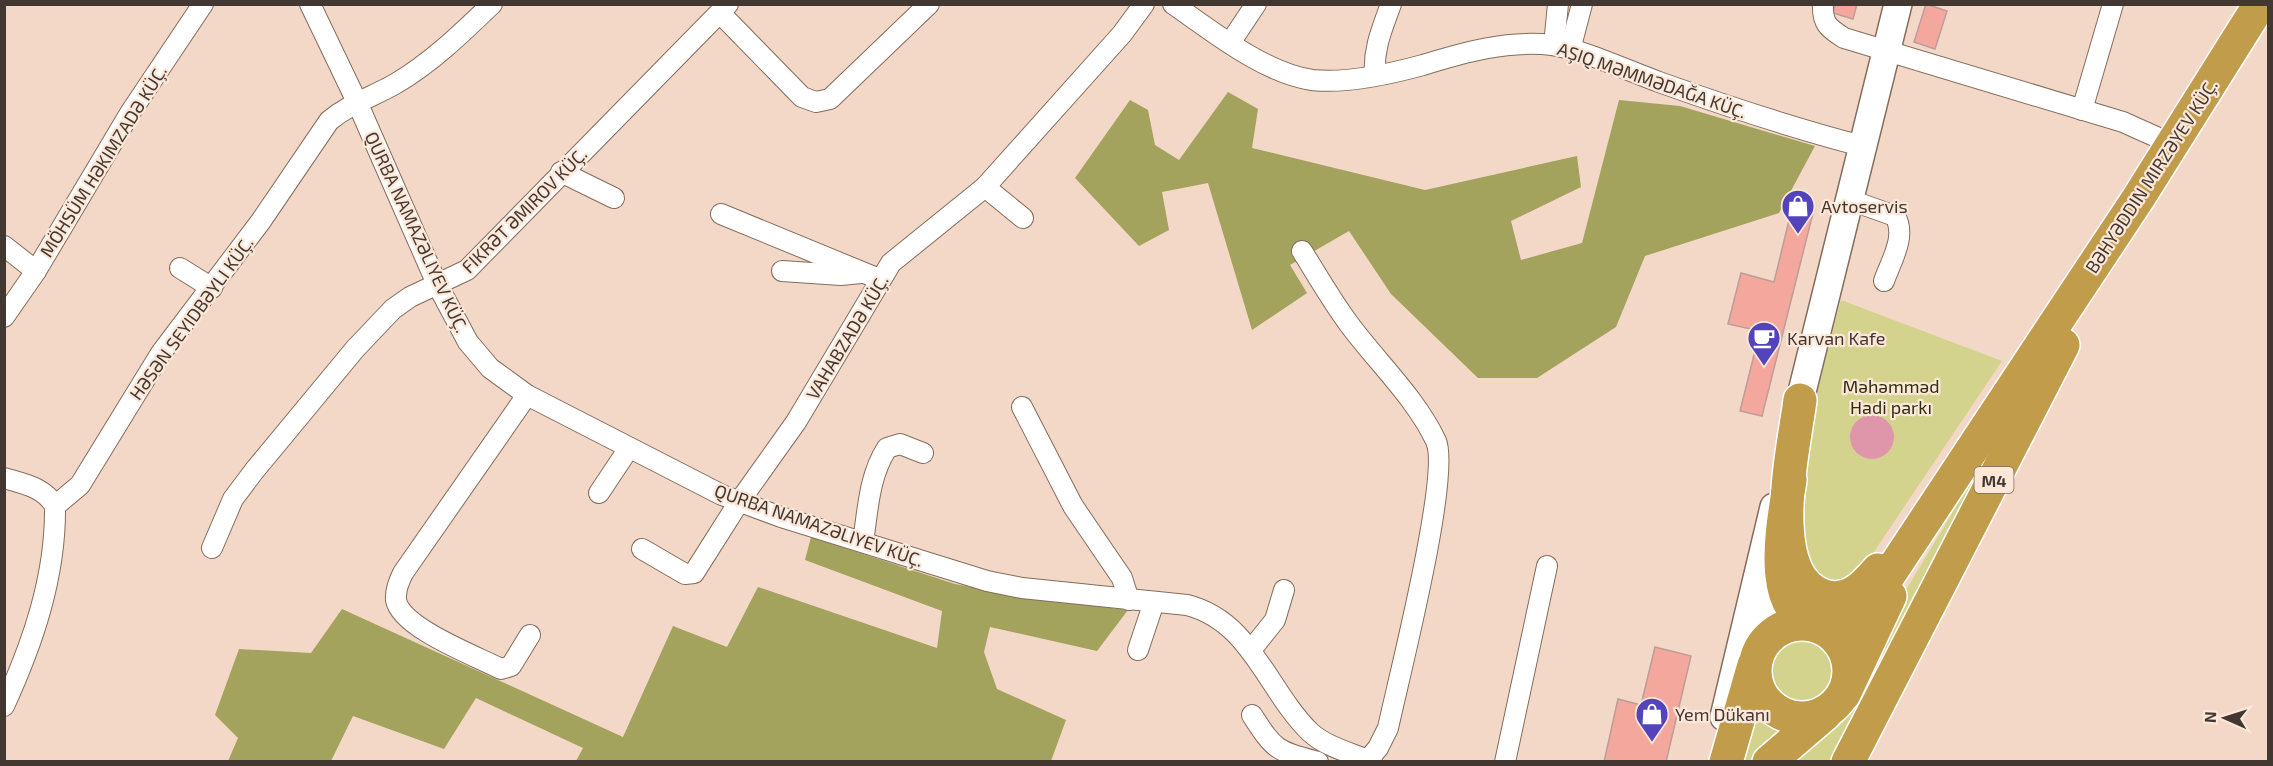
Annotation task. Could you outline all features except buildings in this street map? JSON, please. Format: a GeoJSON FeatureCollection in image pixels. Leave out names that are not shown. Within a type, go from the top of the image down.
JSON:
{"type":"FeatureCollection","features":[{"type":"Feature","properties":{"kind":"highway","name":"BƏHYƏDDIN MIRZƏYEV KÜÇ."},"geometry":{"type":"LineString","coordinates":[[2040,347],[2139,197],[2260,4]]}},
{"type":"Feature","properties":{"kind":"highway","name":"M4"},"geometry":{"type":"LineString","coordinates":[[1848,762],[2139,197]]}},
{"type":"Feature","properties":{"kind":"highway"},"geometry":{"type":"LineString","coordinates":[[1782,492],[1789,549],[1799,580],[1810,590],[1826,597],[1841,598],[1853,594],[1878,570],[2040,347]]}},
{"type":"Feature","properties":{"kind":"highway"},"geometry":{"type":"LineString","coordinates":[[1726,762],[1757,655],[1774,632],[1787,626],[1840,627],[1856,618],[1867,606],[2040,347]]}},
{"type":"Feature","properties":{"kind":"highway"},"geometry":{"type":"LineString","coordinates":[[1769,762],[1840,700],[1897,584],[2040,347]]}},
{"type":"Feature","properties":{"kind":"highway"},"geometry":{"type":"LineString","coordinates":[[1757,655],[1754,669],[1761,696],[1770,707],[1782,715],[1810,718],[1840,700],[1849,674],[1846,653],[1828,631],[1799,617],[1791,608],[1784,592],[1781,555],[1782,492],[1800,400]]}},
{"type":"Feature","properties":{"kind":"main road"},"geometry":{"type":"LineString","coordinates":[[1800,400],[1898,4]]}},
{"type":"Feature","properties":{"kind":"main road"},"geometry":{"type":"LineString","coordinates":[[1757,655],[1768,605],[1770,542],[1782,492]]}},
{"type":"Feature","properties":{"kind":"main road"},"geometry":{"type":"LineString","coordinates":[[1714,762],[1782,492]]}},
{"type":"Feature","properties":{"kind":"street","name":"MÖHSÜM HƏKIMZADƏ KÜÇ."},"geometry":{"type":"LineString","coordinates":[[4,317],[36,271],[130,113],[203,4]]}},
{"type":"Feature","properties":{"kind":"street","name":"QURBA NAMAZƏLIYEV KÜÇ."},"geometry":{"type":"LineString","coordinates":[[310,4],[357,102],[437,284],[468,342],[490,368],[527,395],[739,502],[863,542],[987,581],[1022,588],[1154,602],[1204,610],[1233,631],[1251,650],[1311,732],[1339,749],[1369,761]]}},
{"type":"Feature","properties":{"kind":"street","name":"HƏSƏN SEYIDBƏYLI KÜÇ."},"geometry":{"type":"LineString","coordinates":[[55,506],[80,485],[142,381],[261,221],[329,121],[357,102],[394,85],[423,66],[492,4]]}},
{"type":"Feature","properties":{"kind":"street"},"geometry":{"type":"LineString","coordinates":[[724,9],[802,97],[816,102],[830,99],[929,4]]}},
{"type":"Feature","properties":{"kind":"street","name":"VAHABZADƏ KÜÇ."},"geometry":{"type":"LineString","coordinates":[[642,549],[685,574],[694,573],[827,372],[872,276],[985,187],[1122,34],[1144,4]]}},
{"type":"Feature","properties":{"kind":"street"},"geometry":{"type":"LineString","coordinates":[[1173,4],[1230,43],[1298,77],[1333,81],[1375,75],[1481,49],[1520,45],[1562,48],[1739,111],[1862,146]]}},
{"type":"Feature","properties":{"kind":"street"},"geometry":{"type":"LineString","coordinates":[[1230,43],[1256,4]]}},
{"type":"Feature","properties":{"kind":"street"},"geometry":{"type":"LineString","coordinates":[[1375,75],[1374,59],[1378,38],[1391,4]]}},
{"type":"Feature","properties":{"kind":"street"},"geometry":{"type":"LineString","coordinates":[[1558,4],[1562,48]]}},
{"type":"Feature","properties":{"kind":"street"},"geometry":{"type":"LineString","coordinates":[[1562,48],[1582,4]]}},
{"type":"Feature","properties":{"kind":"street"},"geometry":{"type":"LineString","coordinates":[[1823,4],[1822,17],[1826,27],[1844,38],[2123,122],[2172,144]]}},
{"type":"Feature","properties":{"kind":"street"},"geometry":{"type":"LineString","coordinates":[[2082,110],[2113,4]]}},
{"type":"Feature","properties":{"kind":"street","name":"FIKRƏT ƏMIROV KÜÇ."},"geometry":{"type":"LineString","coordinates":[[212,548],[232,499],[355,349],[393,309],[410,297],[467,270],[724,9]]}},
{"type":"Feature","properties":{"kind":"street"},"geometry":{"type":"LineString","coordinates":[[561,172],[614,198]]}},
{"type":"Feature","properties":{"kind":"street"},"geometry":{"type":"LineString","coordinates":[[985,187],[1023,218]]}},
{"type":"Feature","properties":{"kind":"street"},"geometry":{"type":"LineString","coordinates":[[1850,200],[1895,216],[1901,226],[1900,236],[1884,281]]}},
{"type":"Feature","properties":{"kind":"street"},"geometry":{"type":"LineString","coordinates":[[722,214],[872,276]]}},
{"type":"Feature","properties":{"kind":"street"},"geometry":{"type":"LineString","coordinates":[[4,246],[36,271]]}},
{"type":"Feature","properties":{"kind":"street"},"geometry":{"type":"LineString","coordinates":[[1302,251],[1348,323],[1396,380],[1437,442],[1439,473],[1428,543],[1388,728],[1369,761]]}},
{"type":"Feature","properties":{"kind":"street"},"geometry":{"type":"LineString","coordinates":[[180,268],[212,288]]}},
{"type":"Feature","properties":{"kind":"street"},"geometry":{"type":"LineString","coordinates":[[782,272],[872,276]]}},
{"type":"Feature","properties":{"kind":"street"},"geometry":{"type":"LineString","coordinates":[[527,395],[404,573],[397,585],[396,600],[408,619],[424,630],[501,669],[511,666],[530,635]]}},
{"type":"Feature","properties":{"kind":"street"},"geometry":{"type":"LineString","coordinates":[[1022,407],[1073,506],[1122,579],[1129,600]]}},
{"type":"Feature","properties":{"kind":"street"},"geometry":{"type":"LineString","coordinates":[[863,542],[871,483],[876,465],[887,448],[900,444],[922,453]]}},
{"type":"Feature","properties":{"kind":"street"},"geometry":{"type":"LineString","coordinates":[[599,493],[629,448]]}},
{"type":"Feature","properties":{"kind":"street"},"geometry":{"type":"LineString","coordinates":[[4,478],[41,489],[49,495],[55,506],[43,608],[4,706]]}},
{"type":"Feature","properties":{"kind":"street"},"geometry":{"type":"LineString","coordinates":[[1505,762],[1547,566]]}},
{"type":"Feature","properties":{"kind":"street"},"geometry":{"type":"LineString","coordinates":[[1251,650],[1275,620],[1284,590]]}},
{"type":"Feature","properties":{"kind":"street"},"geometry":{"type":"LineString","coordinates":[[1138,650],[1154,602]]}},
{"type":"Feature","properties":{"kind":"street"},"geometry":{"type":"LineString","coordinates":[[1252,715],[1271,744],[1282,752],[1318,762]]}},
{"type":"Feature","properties":{"kind":"green space","name":"Məhəmməd Hadi parkı"},"geometry":{"type":"Polygon","coordinates":[[[1841,300],[2002,361],[1859,574],[1840,580],[1824,581],[1811,577],[1798,542],[1812,407],[1841,300]]]}},
{"type":"Feature","properties":{"kind":"green space"},"geometry":{"type":"Polygon","coordinates":[[[2041,365],[1837,761],[1787,762],[1799,750],[1838,727],[1860,704],[1894,610],[2041,365]]]}},
{"type":"Feature","properties":{"kind":"green space"},"geometry":{"type":"Polygon","coordinates":[[[1801,638],[1814,641],[1824,648],[1831,658],[1834,671],[1831,684],[1824,694],[1814,701],[1801,704],[1788,701],[1778,694],[1771,684],[1768,671],[1771,658],[1778,648],[1788,641],[1801,638]]]}},
{"type":"Feature","properties":{"kind":"green space"},"geometry":{"type":"Polygon","coordinates":[[[1754,713],[1783,730],[1757,761],[1737,762],[1754,713]]]}},
{"type":"Feature","properties":{"kind":"shaded area"},"geometry":{"type":"Polygon","coordinates":[[[1228,92],[1258,109],[1252,148],[1425,190],[1577,156],[1581,187],[1511,221],[1521,260],[1582,243],[1619,100],[1680,106],[1815,146],[1779,213],[1645,256],[1616,327],[1537,378],[1478,378],[1391,294],[1349,231],[1290,265],[1307,293],[1252,330],[1208,183],[1162,192],[1169,230],[1139,246],[1075,178],[1130,100],[1148,110],[1155,145],[1179,160],[1228,92]]]}},
{"type":"Feature","properties":{"kind":"shaded area"},"geometry":{"type":"Polygon","coordinates":[[[1872,415],[1888,421],[1894,437],[1888,453],[1872,459],[1856,453],[1850,437],[1856,421],[1872,415]]]}},
{"type":"Feature","properties":{"kind":"shaded area"},"geometry":{"type":"Polygon","coordinates":[[[811,537],[955,584],[1047,600],[1128,610],[1097,651],[990,627],[984,652],[997,689],[1066,720],[1051,761],[576,761],[583,748],[476,698],[444,749],[353,716],[331,761],[228,761],[238,738],[215,715],[239,649],[311,653],[342,609],[623,737],[673,626],[727,647],[758,587],[937,648],[942,611],[805,560],[811,537]]]}},
{"type":"Feature","properties":{"kind":"place","name":"Avtoservis"},"geometry":{"type":"Point","coordinates":[1798,235]}},
{"type":"Feature","properties":{"kind":"place","name":"Karvan Kafe"},"geometry":{"type":"Point","coordinates":[1764,367]}},
{"type":"Feature","properties":{"kind":"place","name":"Yem Dükanı"},"geometry":{"type":"Point","coordinates":[1652,743]}}]}
